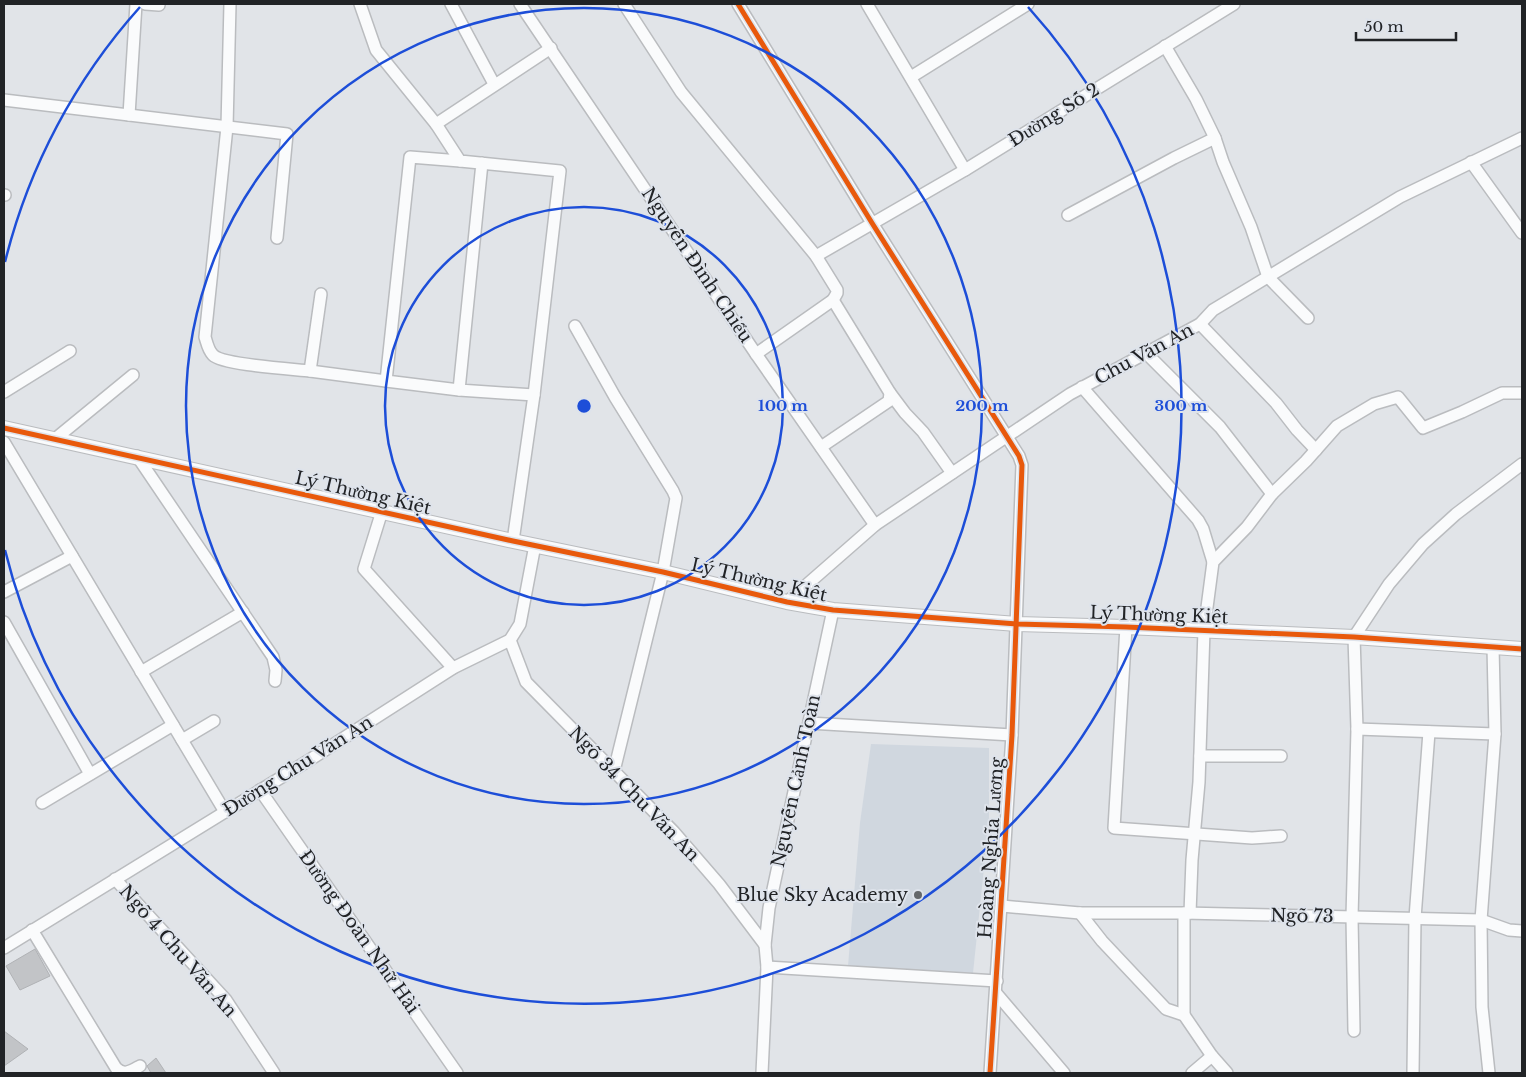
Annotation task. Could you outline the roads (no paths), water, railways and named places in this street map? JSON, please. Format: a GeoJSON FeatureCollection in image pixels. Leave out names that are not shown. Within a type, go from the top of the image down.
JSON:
{"type":"FeatureCollection","features":[{"type":"Feature","properties":{"kind":"street"},"geometry":{"type":"LineString","coordinates":[[129,115],[136,4]]}},
{"type":"Feature","properties":{"kind":"street"},"geometry":{"type":"LineString","coordinates":[[145,4],[159,5]]}},
{"type":"Feature","properties":{"kind":"street"},"geometry":{"type":"LineString","coordinates":[[230,4],[227,127],[205,337],[209,349],[214,356],[227,361],[459,390],[534,395]]}},
{"type":"Feature","properties":{"kind":"street"},"geometry":{"type":"LineString","coordinates":[[360,4],[376,50],[436,124],[460,161]]}},
{"type":"Feature","properties":{"kind":"street"},"geometry":{"type":"LineString","coordinates":[[451,4],[494,84]]}},
{"type":"Feature","properties":{"kind":"street","name":"Nguyễn Đình Chiểu"},"geometry":{"type":"LineString","coordinates":[[520,4],[756,354],[875,525]]}},
{"type":"Feature","properties":{"kind":"street"},"geometry":{"type":"LineString","coordinates":[[624,4],[681,92],[816,256],[837,290],[833,300],[756,354]]}},
{"type":"Feature","properties":{"kind":"street","name":"Hoàng Nghĩa Lương"},"geometry":{"type":"LineString","coordinates":[[738,4],[872,223],[1007,436],[1022,464],[1012,735],[990,1073]]}},
{"type":"Feature","properties":{"kind":"street"},"geometry":{"type":"LineString","coordinates":[[867,4],[966,170]]}},
{"type":"Feature","properties":{"kind":"street"},"geometry":{"type":"LineString","coordinates":[[911,77],[1028,4]]}},
{"type":"Feature","properties":{"kind":"street","name":"Đường Số 2"},"geometry":{"type":"LineString","coordinates":[[816,256],[966,170],[1234,4]]}},
{"type":"Feature","properties":{"kind":"street"},"geometry":{"type":"LineString","coordinates":[[1165,46],[1196,99],[1215,138],[1251,228],[1268,277],[1308,318]]}},
{"type":"Feature","properties":{"kind":"street"},"geometry":{"type":"LineString","coordinates":[[436,124],[551,48]]}},
{"type":"Feature","properties":{"kind":"street"},"geometry":{"type":"LineString","coordinates":[[4,100],[287,134],[277,238]]}},
{"type":"Feature","properties":{"kind":"street"},"geometry":{"type":"LineString","coordinates":[[1068,215],[1215,138]]}},
{"type":"Feature","properties":{"kind":"street","name":"Chu Văn An"},"geometry":{"type":"LineString","coordinates":[[787,602],[875,525],[1070,394],[1200,324],[1213,310],[1400,197],[1522,138]]}},
{"type":"Feature","properties":{"kind":"street"},"geometry":{"type":"LineString","coordinates":[[386,381],[410,157],[560,171],[534,395],[513,541]]}},
{"type":"Feature","properties":{"kind":"street"},"geometry":{"type":"LineString","coordinates":[[1471,162],[1522,233]]}},
{"type":"Feature","properties":{"kind":"street"},"geometry":{"type":"LineString","coordinates":[[459,390],[482,163]]}},
{"type":"Feature","properties":{"kind":"street"},"geometry":{"type":"LineString","coordinates":[[310,371],[321,294]]}},
{"type":"Feature","properties":{"kind":"street"},"geometry":{"type":"LineString","coordinates":[[833,300],[890,393],[923,432],[952,473]]}},
{"type":"Feature","properties":{"kind":"street"},"geometry":{"type":"LineString","coordinates":[[1200,324],[1276,403],[1297,430],[1316,450]]}},
{"type":"Feature","properties":{"kind":"street"},"geometry":{"type":"LineString","coordinates":[[575,326],[673,491],[676,504],[663,572],[614,771]]}},
{"type":"Feature","properties":{"kind":"street"},"geometry":{"type":"LineString","coordinates":[[4,392],[70,351]]}},
{"type":"Feature","properties":{"kind":"street"},"geometry":{"type":"LineString","coordinates":[[1146,353],[1220,427],[1272,494]]}},
{"type":"Feature","properties":{"kind":"street"},"geometry":{"type":"LineString","coordinates":[[55,439],[133,375]]}},
{"type":"Feature","properties":{"kind":"street"},"geometry":{"type":"LineString","coordinates":[[1082,388],[1198,520],[1214,562],[1204,630],[1200,756],[1187,913],[1184,1015],[1212,1056],[1227,1073]]}},
{"type":"Feature","properties":{"kind":"street"},"geometry":{"type":"LineString","coordinates":[[821,447],[889,401],[890,393]]}},
{"type":"Feature","properties":{"kind":"street"},"geometry":{"type":"LineString","coordinates":[[1214,562],[1247,527],[1272,494],[1337,426],[1374,404],[1398,397],[1423,428],[1502,393],[1522,393]]}},
{"type":"Feature","properties":{"kind":"street","name":"Lý Thường Kiệt"},"geometry":{"type":"LineString","coordinates":[[4,428],[513,541],[663,572],[787,602],[833,610],[1017,624],[1354,637],[1522,648]]}},
{"type":"Feature","properties":{"kind":"street"},"geometry":{"type":"LineString","coordinates":[[4,442],[225,812]]}},
{"type":"Feature","properties":{"kind":"street"},"geometry":{"type":"LineString","coordinates":[[137,456],[274,657],[276,670],[274,681]]}},
{"type":"Feature","properties":{"kind":"street"},"geometry":{"type":"LineString","coordinates":[[1354,1031],[1352,916],[1357,729],[1354,637],[1389,584],[1423,544],[1456,514],[1522,464]]}},
{"type":"Feature","properties":{"kind":"street"},"geometry":{"type":"LineString","coordinates":[[382,511],[364,569],[454,668]]}},
{"type":"Feature","properties":{"kind":"street"},"geometry":{"type":"LineString","coordinates":[[510,640],[520,624],[535,545]]}},
{"type":"Feature","properties":{"kind":"street"},"geometry":{"type":"LineString","coordinates":[[4,592],[72,556]]}},
{"type":"Feature","properties":{"kind":"street","name":"Nguyễn Cảnh Toàn"},"geometry":{"type":"LineString","coordinates":[[762,1073],[769,908],[833,610]]}},
{"type":"Feature","properties":{"kind":"street"},"geometry":{"type":"LineString","coordinates":[[142,672],[243,612]]}},
{"type":"Feature","properties":{"kind":"street"},"geometry":{"type":"LineString","coordinates":[[4,622],[90,774]]}},
{"type":"Feature","properties":{"kind":"street"},"geometry":{"type":"LineString","coordinates":[[1126,627],[1114,828],[1252,838],[1282,836]]}},
{"type":"Feature","properties":{"kind":"street","name":"Đường Chu Văn An"},"geometry":{"type":"LineString","coordinates":[[4,948],[454,668],[510,640]]}},
{"type":"Feature","properties":{"kind":"street","name":"Ngõ 34 Chu Văn An"},"geometry":{"type":"LineString","coordinates":[[510,640],[526,682],[674,832],[719,884],[766,945]]}},
{"type":"Feature","properties":{"kind":"street"},"geometry":{"type":"LineString","coordinates":[[1489,1073],[1482,1007],[1481,920],[1495,734],[1493,647]]}},
{"type":"Feature","properties":{"kind":"street"},"geometry":{"type":"LineString","coordinates":[[182,740],[214,721]]}},
{"type":"Feature","properties":{"kind":"street"},"geometry":{"type":"LineString","coordinates":[[809,724],[1012,735]]}},
{"type":"Feature","properties":{"kind":"street"},"geometry":{"type":"LineString","coordinates":[[42,802],[173,725]]}},
{"type":"Feature","properties":{"kind":"street"},"geometry":{"type":"LineString","coordinates":[[1357,729],[1495,734]]}},
{"type":"Feature","properties":{"kind":"street"},"geometry":{"type":"LineString","coordinates":[[1413,1073],[1415,918],[1429,732]]}},
{"type":"Feature","properties":{"kind":"street"},"geometry":{"type":"LineString","coordinates":[[1200,756],[1281,756]]}},
{"type":"Feature","properties":{"kind":"street","name":"Đường Đoàn Nhữ Hài"},"geometry":{"type":"LineString","coordinates":[[260,790],[457,1073]]}},
{"type":"Feature","properties":{"kind":"street","name":"Ngõ 4 Chu Văn An"},"geometry":{"type":"LineString","coordinates":[[116,879],[226,1000],[274,1073]]}},
{"type":"Feature","properties":{"kind":"street","name":"Ngõ 73"},"geometry":{"type":"LineString","coordinates":[[1002,906],[1080,914],[1187,913],[1481,920],[1509,930],[1522,930]]}},
{"type":"Feature","properties":{"kind":"street"},"geometry":{"type":"LineString","coordinates":[[1080,914],[1102,941],[1166,1009],[1184,1015]]}},
{"type":"Feature","properties":{"kind":"street"},"geometry":{"type":"LineString","coordinates":[[32,930],[116,1068],[120,1072],[128,1073],[140,1066]]}},
{"type":"Feature","properties":{"kind":"street"},"geometry":{"type":"LineString","coordinates":[[767,967],[997,987],[1064,1073]]}},
{"type":"Feature","properties":{"kind":"street"},"geometry":{"type":"LineString","coordinates":[[1192,1073],[1212,1056]]}},
{"type":"Feature","properties":{"kind":"place","name":"Blue Sky Academy"},"geometry":{"type":"Point","coordinates":[918,895]}}]}
